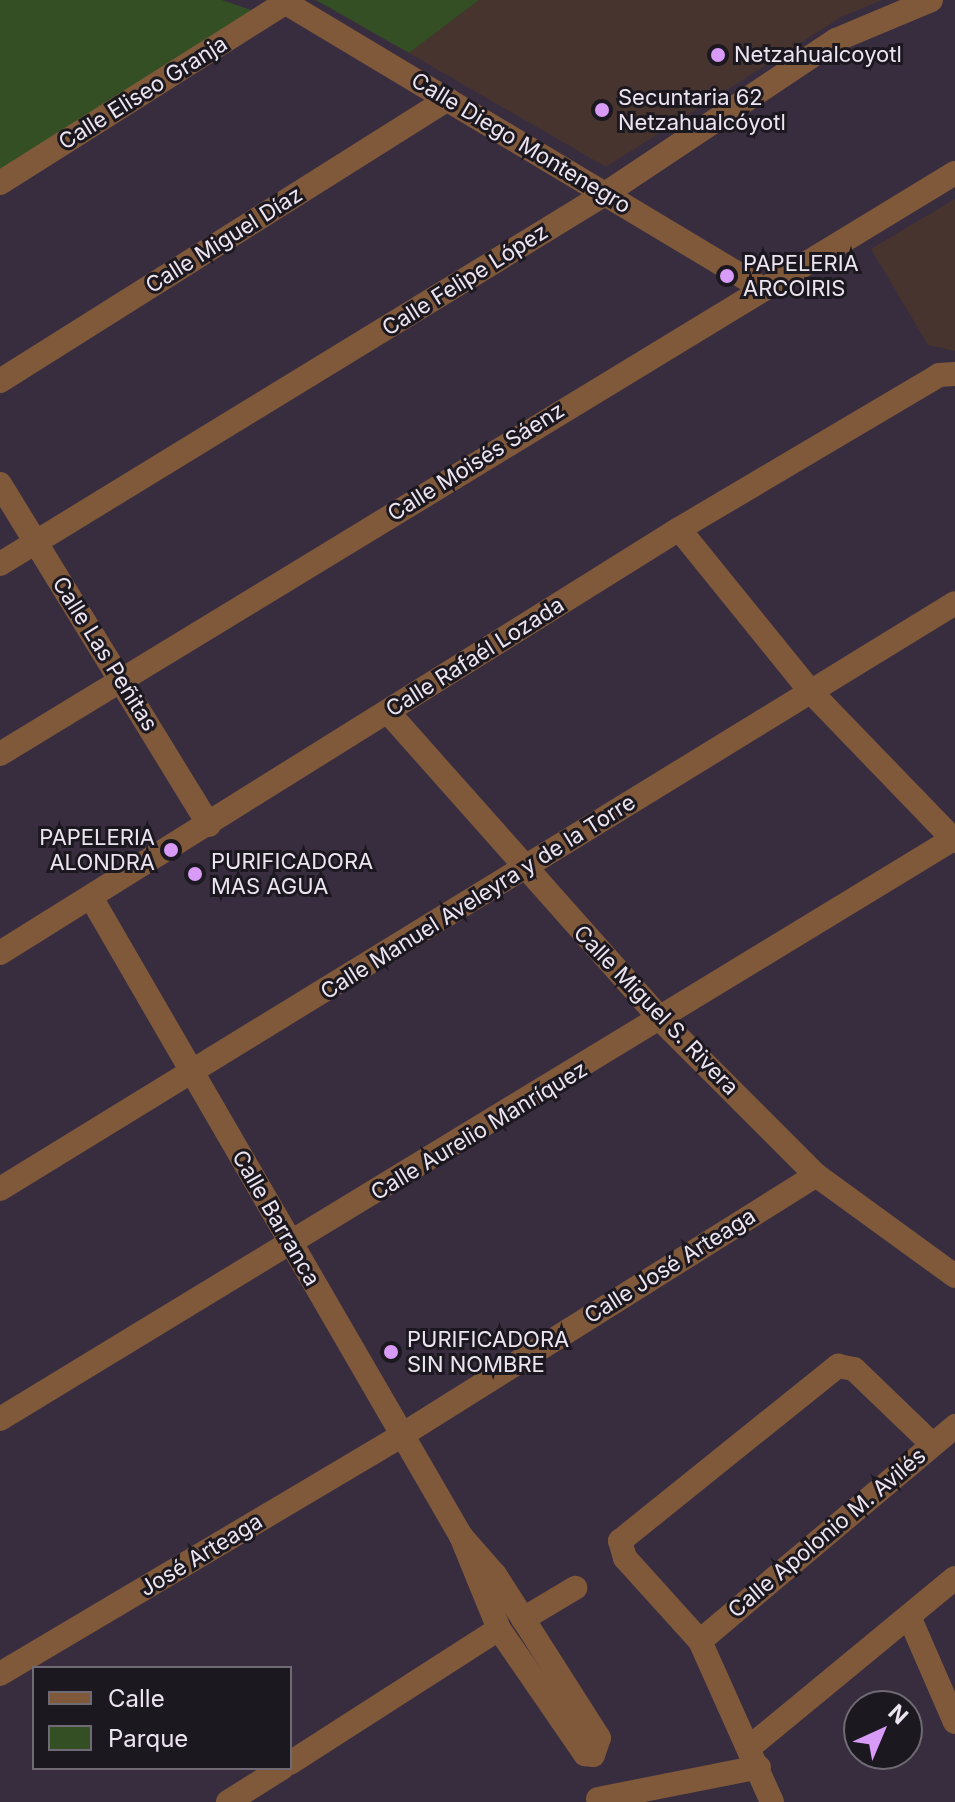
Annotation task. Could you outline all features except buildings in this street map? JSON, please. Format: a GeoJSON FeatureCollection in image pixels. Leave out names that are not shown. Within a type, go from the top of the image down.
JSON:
{"type":"FeatureCollection","features":[{"type":"Feature","properties":{"kind":"street","name":"Calle Felipe López"},"geometry":{"type":"LineString","coordinates":[[0,564],[605,194],[836,40],[931,0]]}},
{"type":"Feature","properties":{"kind":"street","name":"Calle Diego Montenegro"},"geometry":{"type":"LineString","coordinates":[[284,1],[760,287]]}},
{"type":"Feature","properties":{"kind":"street","name":"Calle Eliseo Granja"},"geometry":{"type":"LineString","coordinates":[[0,183],[284,1]]}},
{"type":"Feature","properties":{"kind":"street","name":"Calle Miguel Díaz"},"geometry":{"type":"LineString","coordinates":[[0,381],[448,99]]}},
{"type":"Feature","properties":{"kind":"street","name":"Calle Moisés Sáenz"},"geometry":{"type":"LineString","coordinates":[[0,754],[760,287],[955,173]]}},
{"type":"Feature","properties":{"kind":"street","name":"Calle Rafaél Lozada"},"geometry":{"type":"LineString","coordinates":[[0,953],[92,899],[679,529],[939,375],[955,374]]}},
{"type":"Feature","properties":{"kind":"street","name":"Calle Las Peñitas"},"geometry":{"type":"LineString","coordinates":[[0,484],[209,825]]}},
{"type":"Feature","properties":{"kind":"street"},"geometry":{"type":"LineString","coordinates":[[679,529],[811,692],[954,840]]}},
{"type":"Feature","properties":{"kind":"street","name":"Calle Manuel Aveleyra y de la Torre"},"geometry":{"type":"LineString","coordinates":[[0,1189],[193,1075],[955,603]]}},
{"type":"Feature","properties":{"kind":"street","name":"Calle Miguel S. Rivera"},"geometry":{"type":"LineString","coordinates":[[388,712],[523,869],[662,1021],[816,1175],[955,1276]]}},
{"type":"Feature","properties":{"kind":"street","name":"Calle Aurelio Manríquez"},"geometry":{"type":"LineString","coordinates":[[0,1419],[662,1021],[954,840]]}},
{"type":"Feature","properties":{"kind":"street","name":"Calle Barranca"},"geometry":{"type":"LineString","coordinates":[[92,899],[461,1536],[523,1619],[599,1738],[593,1755],[585,1754],[499,1629],[461,1536]]}},
{"type":"Feature","properties":{"kind":"street","name":"Calle José Arteaga"},"geometry":{"type":"LineString","coordinates":[[402,1435],[816,1175]]}},
{"type":"Feature","properties":{"kind":"street"},"geometry":{"type":"LineString","coordinates":[[772,1802],[755,1757],[700,1641],[625,1558],[620,1541],[838,1366],[854,1369],[932,1444]]}},
{"type":"Feature","properties":{"kind":"street","name":"Calle Apolonio M. Avilés"},"geometry":{"type":"LineString","coordinates":[[700,1641],[955,1426]]}},
{"type":"Feature","properties":{"kind":"street","name":"José Arteaga"},"geometry":{"type":"LineString","coordinates":[[0,1674],[402,1435]]}},
{"type":"Feature","properties":{"kind":"street"},"geometry":{"type":"LineString","coordinates":[[598,1799],[755,1757],[911,1621],[955,1578]]}},
{"type":"Feature","properties":{"kind":"street"},"geometry":{"type":"LineString","coordinates":[[523,1619],[575,1588]]}},
{"type":"Feature","properties":{"kind":"street"},"geometry":{"type":"LineString","coordinates":[[911,1621],[955,1722]]}},
{"type":"Feature","properties":{"kind":"street"},"geometry":{"type":"LineString","coordinates":[[292,1762],[499,1629]]}},
{"type":"Feature","properties":{"kind":"street"},"geometry":{"type":"LineString","coordinates":[[228,1802],[279,1770]]}},
{"type":"Feature","properties":{"kind":"shaded area","name":"Secuntaria 62 Netzahualcóyotl"},"geometry":{"type":"Polygon","coordinates":[[[479,0],[882,0],[841,17],[606,167],[409,53],[479,0]]]}},
{"type":"Feature","properties":{"kind":"shaded area"},"geometry":{"type":"Polygon","coordinates":[[[955,199],[955,351],[928,345],[871,249],[955,199]]]}},
{"type":"Feature","properties":{"kind":"green space"},"geometry":{"type":"Polygon","coordinates":[[[0,0],[222,0],[254,11],[0,170],[0,0]]]}},
{"type":"Feature","properties":{"kind":"green space"},"geometry":{"type":"Polygon","coordinates":[[[316,0],[479,0],[409,53],[316,0]]]}},
{"type":"Feature","properties":{"kind":"place","name":"Netzahualcoyotl"},"geometry":{"type":"Point","coordinates":[718,55]}},
{"type":"Feature","properties":{"kind":"place","name":"Secuntaria 62 Netzahualcóyotl"},"geometry":{"type":"Point","coordinates":[602,110]}},
{"type":"Feature","properties":{"kind":"place","name":"PAPELERIA ARCOIRIS"},"geometry":{"type":"Point","coordinates":[727,276]}},
{"type":"Feature","properties":{"kind":"place","name":"PAPELERIA ALONDRA"},"geometry":{"type":"Point","coordinates":[171,850]}},
{"type":"Feature","properties":{"kind":"place","name":"PURIFICADORA MAS AGUA"},"geometry":{"type":"Point","coordinates":[195,874]}},
{"type":"Feature","properties":{"kind":"place","name":"PURIFICADORA SIN NOMBRE"},"geometry":{"type":"Point","coordinates":[391,1352]}}]}
